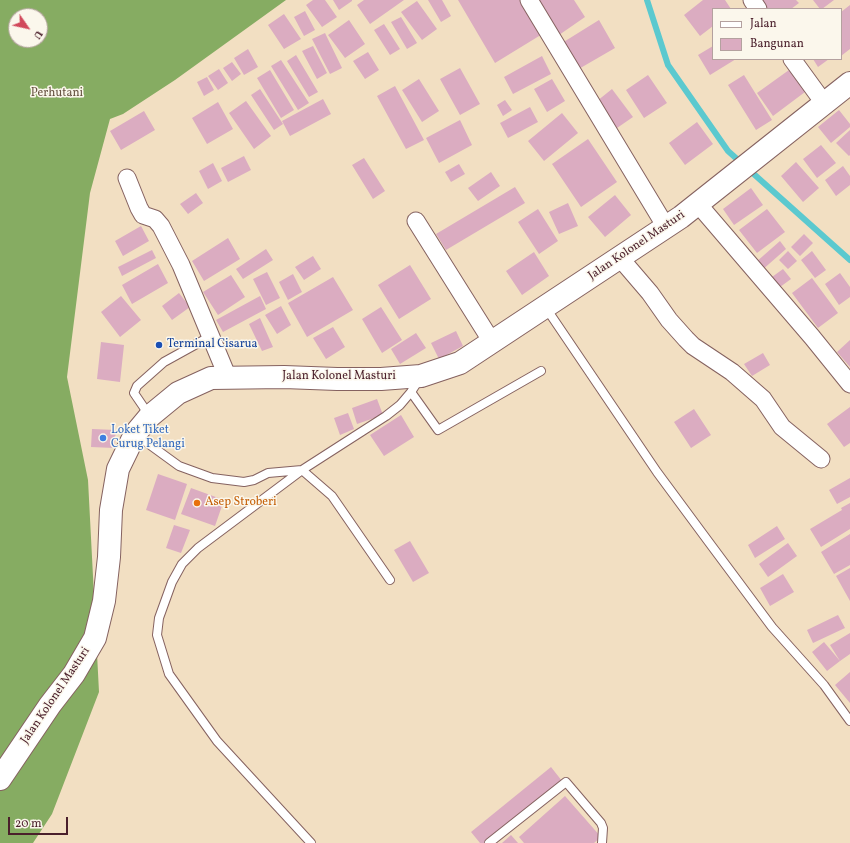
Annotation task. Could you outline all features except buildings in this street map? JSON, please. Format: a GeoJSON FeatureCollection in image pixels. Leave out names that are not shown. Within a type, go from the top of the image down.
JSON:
{"type":"FeatureCollection","features":[{"type":"Feature","properties":{"kind":"main road","name":"Jalan Kolonel Masturi"},"geometry":{"type":"LineString","coordinates":[[0,779],[50,705],[74,674],[95,638],[104,601],[109,557],[111,510],[118,469],[135,434],[150,416],[178,393],[211,378],[380,379],[416,384],[460,363],[666,227],[725,183],[850,83]]}},
{"type":"Feature","properties":{"kind":"street"},"geometry":{"type":"LineString","coordinates":[[529,0],[666,227]]}},
{"type":"Feature","properties":{"kind":"street"},"geometry":{"type":"LineString","coordinates":[[793,60],[824,103]]}},
{"type":"Feature","properties":{"kind":"street"},"geometry":{"type":"LineString","coordinates":[[127,178],[139,208],[144,215],[155,219],[161,226],[181,265],[228,378]]}},
{"type":"Feature","properties":{"kind":"street"},"geometry":{"type":"LineString","coordinates":[[698,204],[812,337],[850,384]]}},
{"type":"Feature","properties":{"kind":"street"},"geometry":{"type":"LineString","coordinates":[[416,221],[492,342]]}},
{"type":"Feature","properties":{"kind":"street"},"geometry":{"type":"LineString","coordinates":[[620,258],[650,293],[669,320],[693,346],[732,372],[763,398],[782,427],[821,459]]}},
{"type":"Feature","properties":{"kind":"lane"},"geometry":{"type":"LineString","coordinates":[[545,307],[657,472],[772,627],[824,686],[850,721]]}},
{"type":"Feature","properties":{"kind":"lane"},"geometry":{"type":"LineString","coordinates":[[150,416],[134,393],[137,386],[164,362],[211,336]]}},
{"type":"Feature","properties":{"kind":"lane"},"geometry":{"type":"LineString","coordinates":[[311,843],[217,741],[169,674],[157,635],[159,618],[172,582],[182,564],[198,548],[302,470],[386,416],[400,405],[416,384],[438,430],[541,371]]}},
{"type":"Feature","properties":{"kind":"lane"},"geometry":{"type":"LineString","coordinates":[[135,434],[179,466],[212,478],[244,482],[254,480],[268,473],[302,470],[332,496],[390,580]]}},
{"type":"Feature","properties":{"kind":"lane"},"geometry":{"type":"LineString","coordinates":[[489,843],[566,782],[601,823],[603,828],[602,843]]}},
{"type":"Feature","properties":{"kind":"green space","name":"Perhutani"},"geometry":{"type":"Polygon","coordinates":[[[0,0],[286,0],[175,80],[123,114],[110,119],[90,193],[67,377],[88,480],[99,692],[52,814],[33,843],[0,843],[0,0]]]}},
{"type":"Feature","properties":{"kind":"waterway"},"geometry":{"type":"LineString","coordinates":[[647,0],[668,65],[728,151],[850,260]]}},
{"type":"Feature","properties":{"kind":"place","name":"Terminal Cisarua"},"geometry":{"type":"Point","coordinates":[159,345]}},
{"type":"Feature","properties":{"kind":"place","name":"Loket Tiket Curug Pelangi"},"geometry":{"type":"Point","coordinates":[103,438]}},
{"type":"Feature","properties":{"kind":"place","name":"Asep Stroberi"},"geometry":{"type":"Point","coordinates":[197,503]}}]}
